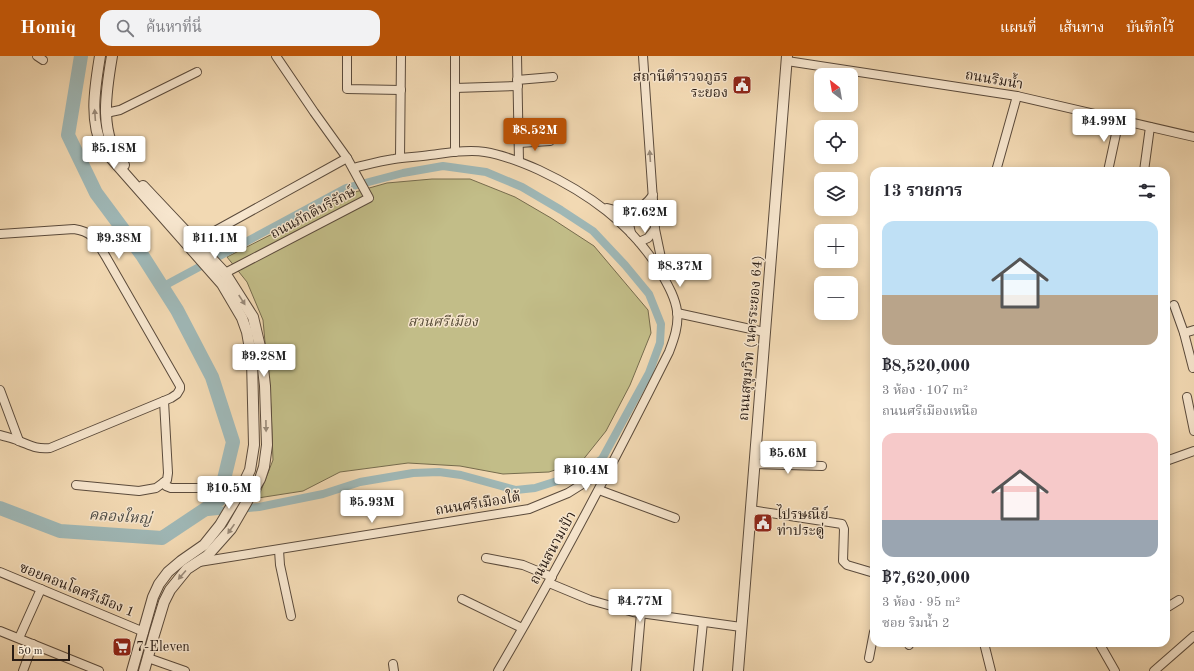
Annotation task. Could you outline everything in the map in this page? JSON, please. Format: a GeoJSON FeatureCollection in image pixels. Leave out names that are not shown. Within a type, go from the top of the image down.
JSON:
{"type":"FeatureCollection","features":[{"type":"Feature","properties":{"kind":"street"},"geometry":{"type":"LineString","coordinates":[[112,56],[108,83],[106,114],[109,135],[117,158],[195,242],[201,254]]}},
{"type":"Feature","properties":{"kind":"street","name":"ถนนภักดีบริรักษ์"},"geometry":{"type":"LineString","coordinates":[[221,273],[369,198],[347,158],[276,56]]}},
{"type":"Feature","properties":{"kind":"street"},"geometry":{"type":"LineString","coordinates":[[347,56],[346,89],[401,90]]}},
{"type":"Feature","properties":{"kind":"street"},"geometry":{"type":"LineString","coordinates":[[400,158],[402,56]]}},
{"type":"Feature","properties":{"kind":"street"},"geometry":{"type":"LineString","coordinates":[[455,56],[455,152]]}},
{"type":"Feature","properties":{"kind":"street"},"geometry":{"type":"LineString","coordinates":[[517,56],[519,161]]}},
{"type":"Feature","properties":{"kind":"street"},"geometry":{"type":"LineString","coordinates":[[644,56],[655,229],[666,281]]}},
{"type":"Feature","properties":{"kind":"street","name":"ถนนริมน้ำ"},"geometry":{"type":"LineString","coordinates":[[787,59],[1016,96],[1194,137]]}},
{"type":"Feature","properties":{"kind":"street","name":"ถนนสุขุมวิท (นครระยอง 64)"},"geometry":{"type":"LineString","coordinates":[[738,671],[787,59]]}},
{"type":"Feature","properties":{"kind":"street"},"geometry":{"type":"LineString","coordinates":[[110,68],[100,61],[96,80],[96,134],[103,149],[201,254],[221,273],[253,317],[261,351],[266,408],[266,455],[264,467],[253,492],[231,529],[222,540],[207,556],[187,569],[170,590],[164,602],[144,671]]}},
{"type":"Feature","properties":{"kind":"street"},"geometry":{"type":"LineString","coordinates":[[106,114],[120,110],[197,72]]}},
{"type":"Feature","properties":{"kind":"street"},"geometry":{"type":"LineString","coordinates":[[455,88],[517,83],[553,78]]}},
{"type":"Feature","properties":{"kind":"street"},"geometry":{"type":"LineString","coordinates":[[997,167],[1016,96]]}},
{"type":"Feature","properties":{"kind":"street"},"geometry":{"type":"LineString","coordinates":[[1109,167],[1120,120]]}},
{"type":"Feature","properties":{"kind":"street"},"geometry":{"type":"LineString","coordinates":[[1145,167],[1150,127]]}},
{"type":"Feature","properties":{"kind":"street"},"geometry":{"type":"LineString","coordinates":[[519,143],[550,141]]}},
{"type":"Feature","properties":{"kind":"street"},"geometry":{"type":"LineString","coordinates":[[354,171],[400,158],[455,152],[483,152],[505,156],[549,175],[580,191],[602,206],[639,242],[651,257],[666,281]]}},
{"type":"Feature","properties":{"kind":"street"},"geometry":{"type":"LineString","coordinates":[[195,242],[347,158]]}},
{"type":"Feature","properties":{"kind":"street"},"geometry":{"type":"LineString","coordinates":[[631,233],[628,220],[634,210],[647,203],[652,195]]}},
{"type":"Feature","properties":{"kind":"street"},"geometry":{"type":"LineString","coordinates":[[602,206],[617,211],[645,208],[654,213]]}},
{"type":"Feature","properties":{"kind":"street"},"geometry":{"type":"LineString","coordinates":[[0,234],[74,229],[90,234],[106,257],[180,386],[180,389],[176,394],[164,401],[50,448],[30,447],[19,441],[0,435]]}},
{"type":"Feature","properties":{"kind":"street"},"geometry":{"type":"LineString","coordinates":[[639,242],[648,238],[655,229]]}},
{"type":"Feature","properties":{"kind":"street"},"geometry":{"type":"LineString","coordinates":[[132,671],[153,597],[159,584],[168,572],[204,545],[220,525],[237,497],[247,477],[252,462],[254,445],[254,408],[252,360],[247,332],[221,273]]}},
{"type":"Feature","properties":{"kind":"street","name":"ถนนสนามเป้า"},"geometry":{"type":"LineString","coordinates":[[498,671],[599,490],[669,352],[676,330],[677,313],[675,302],[666,281]]}},
{"type":"Feature","properties":{"kind":"street"},"geometry":{"type":"LineString","coordinates":[[1174,305],[1184,333],[1193,368]]}},
{"type":"Feature","properties":{"kind":"street"},"geometry":{"type":"LineString","coordinates":[[677,313],[765,332]]}},
{"type":"Feature","properties":{"kind":"street"},"geometry":{"type":"LineString","coordinates":[[1184,333],[1194,330]]}},
{"type":"Feature","properties":{"kind":"street"},"geometry":{"type":"LineString","coordinates":[[0,390],[19,441]]}},
{"type":"Feature","properties":{"kind":"street"},"geometry":{"type":"LineString","coordinates":[[1187,397],[1194,431]]}},
{"type":"Feature","properties":{"kind":"street"},"geometry":{"type":"LineString","coordinates":[[76,485],[139,491],[156,488],[164,482],[168,473],[164,401]]}},
{"type":"Feature","properties":{"kind":"street"},"geometry":{"type":"LineString","coordinates":[[254,408],[266,408]]}},
{"type":"Feature","properties":{"kind":"street"},"geometry":{"type":"LineString","coordinates":[[1170,460],[1194,451]]}},
{"type":"Feature","properties":{"kind":"street"},"geometry":{"type":"LineString","coordinates":[[755,464],[822,466]]}},
{"type":"Feature","properties":{"kind":"street","name":"ถนนศรีเมืองใต้"},"geometry":{"type":"LineString","coordinates":[[197,562],[529,509],[551,501],[581,486],[612,465]]}},
{"type":"Feature","properties":{"kind":"street"},"geometry":{"type":"LineString","coordinates":[[164,482],[166,486],[171,488],[200,488]]}},
{"type":"Feature","properties":{"kind":"street"},"geometry":{"type":"LineString","coordinates":[[599,490],[675,518]]}},
{"type":"Feature","properties":{"kind":"street"},"geometry":{"type":"LineString","coordinates":[[751,510],[842,524],[844,528],[843,561],[847,565],[870,572]]}},
{"type":"Feature","properties":{"kind":"street"},"geometry":{"type":"LineString","coordinates":[[279,550],[280,565],[291,616]]}},
{"type":"Feature","properties":{"kind":"street"},"geometry":{"type":"LineString","coordinates":[[486,558],[523,565],[550,580],[597,602],[641,613],[741,626]]}},
{"type":"Feature","properties":{"kind":"street","name":"ซอยคอนโดศรีเมือง 1"},"geometry":{"type":"LineString","coordinates":[[0,572],[144,632]]}},
{"type":"Feature","properties":{"kind":"street"},"geometry":{"type":"LineString","coordinates":[[19,638],[41,590]]}},
{"type":"Feature","properties":{"kind":"street"},"geometry":{"type":"LineString","coordinates":[[462,599],[522,628]]}},
{"type":"Feature","properties":{"kind":"street"},"geometry":{"type":"LineString","coordinates":[[1170,606],[1179,600]]}},
{"type":"Feature","properties":{"kind":"street"},"geometry":{"type":"LineString","coordinates":[[636,671],[641,613]]}},
{"type":"Feature","properties":{"kind":"street"},"geometry":{"type":"LineString","coordinates":[[698,671],[703,622]]}},
{"type":"Feature","properties":{"kind":"street"},"geometry":{"type":"LineString","coordinates":[[0,631],[33,644],[82,668],[99,671]]}},
{"type":"Feature","properties":{"kind":"street"},"geometry":{"type":"LineString","coordinates":[[1154,671],[1194,636]]}},
{"type":"Feature","properties":{"kind":"street"},"geometry":{"type":"LineString","coordinates":[[23,671],[33,644]]}},
{"type":"Feature","properties":{"kind":"street"},"geometry":{"type":"LineString","coordinates":[[869,658],[871,647]]}},
{"type":"Feature","properties":{"kind":"street"},"geometry":{"type":"LineString","coordinates":[[985,647],[991,671]]}},
{"type":"Feature","properties":{"kind":"street"},"geometry":{"type":"LineString","coordinates":[[1104,647],[1115,671]]}},
{"type":"Feature","properties":{"kind":"street"},"geometry":{"type":"LineString","coordinates":[[148,658],[185,671]]}},
{"type":"Feature","properties":{"kind":"green space","name":"สวนศรีเมือง"},"geometry":{"type":"Polygon","coordinates":[[[432,179],[470,179],[515,197],[551,218],[594,246],[648,310],[651,333],[630,385],[606,431],[582,461],[549,472],[503,474],[460,466],[408,463],[340,472],[303,491],[258,498],[273,460],[271,408],[263,320],[247,282],[227,257],[355,192],[387,183],[432,179]]]}},
{"type":"Feature","properties":{"kind":"waterway","name":"คลองใหญ่"},"geometry":{"type":"LineString","coordinates":[[0,508],[60,531],[162,538],[219,500],[233,442],[212,377],[177,310],[142,255],[96,193],[68,135],[81,56]]}},
{"type":"Feature","properties":{"kind":"waterway"},"geometry":{"type":"LineString","coordinates":[[162,287],[346,188],[403,173],[443,166],[486,172],[522,187],[593,231],[625,265],[649,294],[661,324],[660,343],[649,373],[602,459],[579,474],[535,488],[516,490],[461,475],[439,472],[413,473],[360,482],[323,494],[259,507],[198,513]]}},
{"type":"Feature","properties":{"kind":"place","name":"สถานีตำรวจภูธร ระยอง"},"geometry":{"type":"Point","coordinates":[742,85]}},
{"type":"Feature","properties":{"kind":"place","name":"ไปรษณีย์ ท่าประดู่"},"geometry":{"type":"Point","coordinates":[763,523]}},
{"type":"Feature","properties":{"kind":"place","name":"7-Eleven"},"geometry":{"type":"Point","coordinates":[122,647]}}]}
